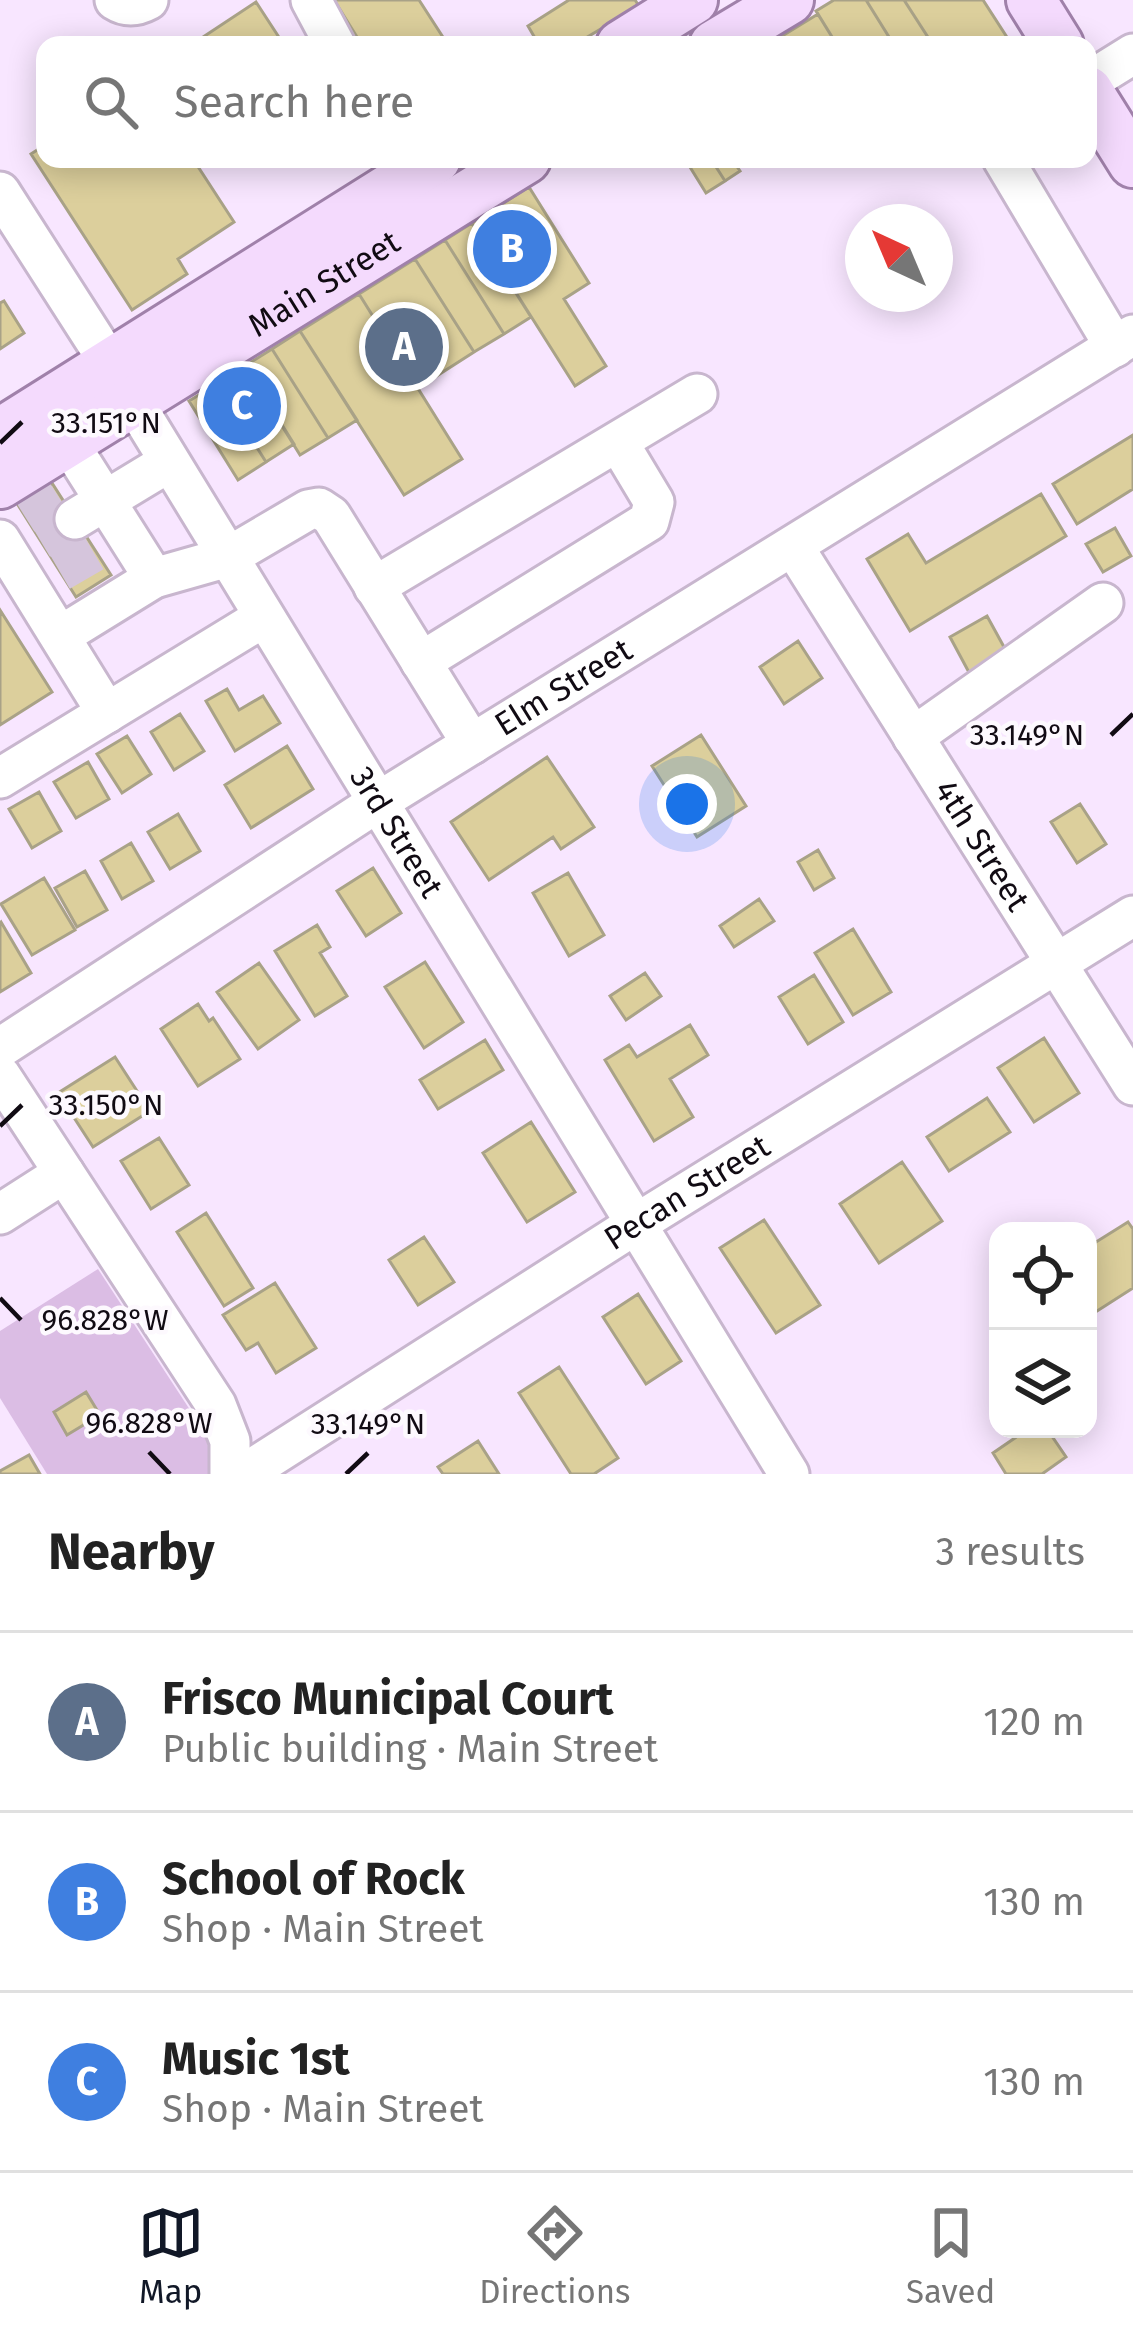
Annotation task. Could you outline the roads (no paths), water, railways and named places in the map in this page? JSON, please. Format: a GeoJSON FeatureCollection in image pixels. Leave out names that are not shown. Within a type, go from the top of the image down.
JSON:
{"type":"FeatureCollection","features":[{"type":"Feature","properties":{"kind":"main road"},"geometry":{"type":"LineString","coordinates":[[635,36],[693,0]]}},
{"type":"Feature","properties":{"kind":"main road"},"geometry":{"type":"LineString","coordinates":[[729,36],[789,0]]}},
{"type":"Feature","properties":{"kind":"main road"},"geometry":{"type":"LineString","coordinates":[[1031,0],[1053,36]]}},
{"type":"Feature","properties":{"kind":"main road"},"geometry":{"type":"LineString","coordinates":[[1097,101],[1133,163]]}},
{"type":"Feature","properties":{"kind":"main road","name":"Main Street"},"geometry":{"type":"LineString","coordinates":[[31,560],[101,521],[121,382],[413,168]]}},
{"type":"Feature","properties":{"kind":"main road","name":"Main Street"},"geometry":{"type":"LineString","coordinates":[[0,433],[121,382],[510,168]]}},
{"type":"Feature","properties":{"kind":"street"},"geometry":{"type":"LineString","coordinates":[[115,0],[122,5],[148,0]]}},
{"type":"Feature","properties":{"kind":"street"},"geometry":{"type":"LineString","coordinates":[[310,0],[330,36]]}},
{"type":"Feature","properties":{"kind":"street"},"geometry":{"type":"LineString","coordinates":[[1097,80],[1133,54]]}},
{"type":"Feature","properties":{"kind":"street"},"geometry":{"type":"LineString","coordinates":[[1010,168],[1124,341]]}},
{"type":"Feature","properties":{"kind":"street","name":"3rd Street"},"geometry":{"type":"LineString","coordinates":[[0,192],[789,1474]]}},
{"type":"Feature","properties":{"kind":"street","name":"Elm Street"},"geometry":{"type":"LineString","coordinates":[[0,1048],[377,802],[1124,341]]}},
{"type":"Feature","properties":{"kind":"street"},"geometry":{"type":"LineString","coordinates":[[374,587],[698,394]]}},
{"type":"Feature","properties":{"kind":"street"},"geometry":{"type":"LineString","coordinates":[[421,662],[649,521],[654,502],[618,442]]}},
{"type":"Feature","properties":{"kind":"street"},"geometry":{"type":"LineString","coordinates":[[107,713],[31,560],[101,521],[169,461]]}},
{"type":"Feature","properties":{"kind":"street"},"geometry":{"type":"LineString","coordinates":[[101,521],[228,557],[319,508],[331,516],[472,744]]}},
{"type":"Feature","properties":{"kind":"street","name":"4th Street"},"geometry":{"type":"LineString","coordinates":[[793,546],[1133,1085]]}},
{"type":"Feature","properties":{"kind":"street"},"geometry":{"type":"LineString","coordinates":[[913,736],[1103,603]]}},
{"type":"Feature","properties":{"kind":"street"},"geometry":{"type":"LineString","coordinates":[[0,778],[264,617]]}},
{"type":"Feature","properties":{"kind":"street","name":"Pecan Street"},"geometry":{"type":"LineString","coordinates":[[244,1474],[1133,916]]}},
{"type":"Feature","properties":{"kind":"street"},"geometry":{"type":"LineString","coordinates":[[0,1076],[216,1405],[230,1441],[230,1474]]}},
{"type":"Feature","properties":{"kind":"street"},"geometry":{"type":"LineString","coordinates":[[0,1214],[64,1173]]}},
{"type":"Feature","properties":{"kind":"tunnel"},"geometry":{"type":"LineString","coordinates":[[24,515],[59,493]]}},
{"type":"Feature","properties":{"kind":"tunnel"},"geometry":{"type":"LineString","coordinates":[[40,540],[75,519]]}},
{"type":"Feature","properties":{"kind":"tunnel"},"geometry":{"type":"LineString","coordinates":[[60,572],[96,551]]}},
{"type":"Feature","properties":{"kind":"place","name":"School of Rock"},"geometry":{"type":"Point","coordinates":[512,249]}},
{"type":"Feature","properties":{"kind":"place","name":"Frisco Municipal Court"},"geometry":{"type":"Point","coordinates":[404,347]}},
{"type":"Feature","properties":{"kind":"place","name":"Music 1st"},"geometry":{"type":"Point","coordinates":[242,406]}}]}
